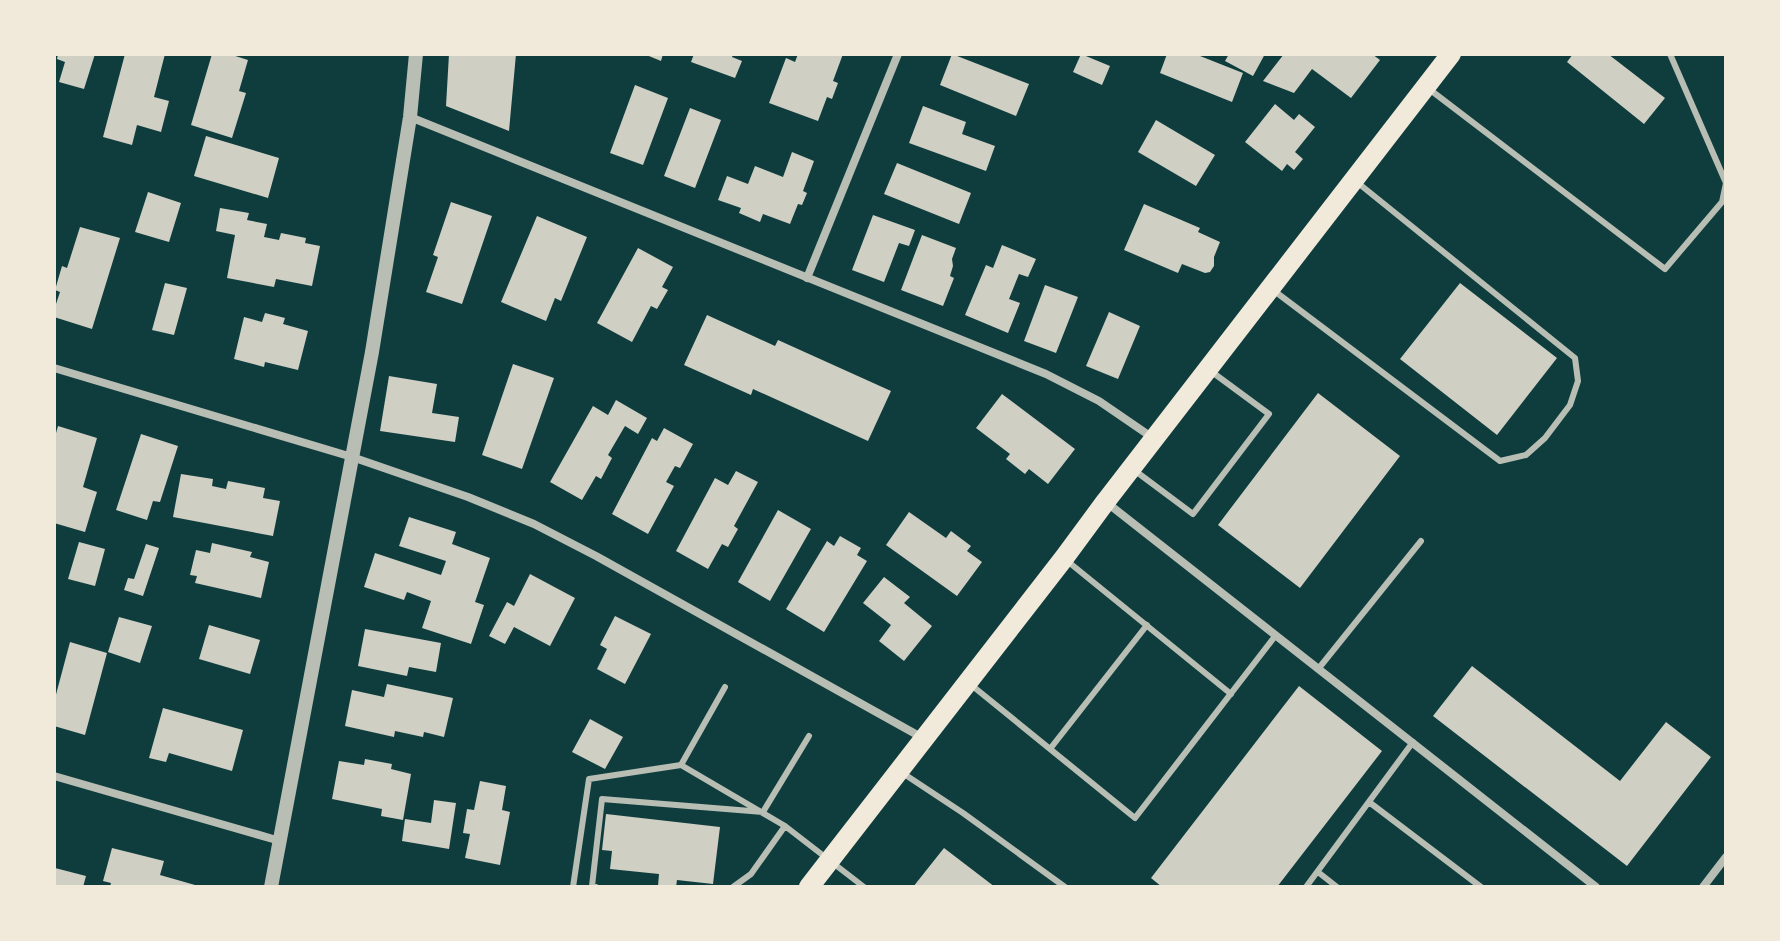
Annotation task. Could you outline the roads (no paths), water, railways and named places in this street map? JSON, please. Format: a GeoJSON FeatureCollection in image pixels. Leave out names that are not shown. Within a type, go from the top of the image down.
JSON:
{"type":"FeatureCollection","features":[{"type":"Feature","properties":{"kind":"main road"},"geometry":{"type":"LineString","coordinates":[[809,887],[1451,54]]}},
{"type":"Feature","properties":{"kind":"street"},"geometry":{"type":"LineString","coordinates":[[271,887],[385,276],[410,117],[416,54]]}},
{"type":"Feature","properties":{"kind":"street"},"geometry":{"type":"LineString","coordinates":[[807,278],[898,54]]}},
{"type":"Feature","properties":{"kind":"street"},"geometry":{"type":"LineString","coordinates":[[410,117],[1046,374],[1099,401],[1154,439]]}},
{"type":"Feature","properties":{"kind":"street"},"geometry":{"type":"LineString","coordinates":[[54,368],[352,457],[468,497],[534,524],[923,738]]}},
{"type":"Feature","properties":{"kind":"street"},"geometry":{"type":"LineString","coordinates":[[1106,501],[1596,887]]}},
{"type":"Feature","properties":{"kind":"street"},"geometry":{"type":"LineString","coordinates":[[54,776],[280,841]]}},
{"type":"Feature","properties":{"kind":"street"},"geometry":{"type":"LineString","coordinates":[[1703,887],[1726,857]]}},
{"type":"Feature","properties":{"kind":"lane"},"geometry":{"type":"LineString","coordinates":[[1426,87],[1665,269],[1722,202],[1726,183],[1672,55]]}},
{"type":"Feature","properties":{"kind":"lane"},"geometry":{"type":"LineString","coordinates":[[1270,288],[1500,461],[1526,455],[1545,438],[1570,405],[1578,381],[1575,358],[1354,180]]}},
{"type":"Feature","properties":{"kind":"lane"},"geometry":{"type":"LineString","coordinates":[[1131,468],[1193,514],[1269,414],[1208,369]]}},
{"type":"Feature","properties":{"kind":"lane"},"geometry":{"type":"LineString","coordinates":[[1319,668],[1421,541]]}},
{"type":"Feature","properties":{"kind":"lane"},"geometry":{"type":"LineString","coordinates":[[1064,558],[1231,694]]}},
{"type":"Feature","properties":{"kind":"lane"},"geometry":{"type":"LineString","coordinates":[[1050,749],[1147,625]]}},
{"type":"Feature","properties":{"kind":"lane"},"geometry":{"type":"LineString","coordinates":[[967,681],[1135,818],[1276,635]]}},
{"type":"Feature","properties":{"kind":"lane"},"geometry":{"type":"LineString","coordinates":[[681,765],[725,687]]}},
{"type":"Feature","properties":{"kind":"lane"},"geometry":{"type":"LineString","coordinates":[[763,812],[809,736]]}},
{"type":"Feature","properties":{"kind":"lane"},"geometry":{"type":"LineString","coordinates":[[1306,887],[1413,742]]}},
{"type":"Feature","properties":{"kind":"lane"},"geometry":{"type":"LineString","coordinates":[[573,887],[589,779],[681,765],[785,826],[864,887]]}},
{"type":"Feature","properties":{"kind":"lane"},"geometry":{"type":"LineString","coordinates":[[898,770],[1065,887]]}},
{"type":"Feature","properties":{"kind":"lane"},"geometry":{"type":"LineString","coordinates":[[596,887],[592,886],[602,799],[763,812]]}},
{"type":"Feature","properties":{"kind":"lane"},"geometry":{"type":"LineString","coordinates":[[1369,802],[1481,887]]}},
{"type":"Feature","properties":{"kind":"lane"},"geometry":{"type":"LineString","coordinates":[[733,887],[751,874],[785,826]]}},
{"type":"Feature","properties":{"kind":"lane"},"geometry":{"type":"LineString","coordinates":[[1318,872],[1337,887]]}}]}
